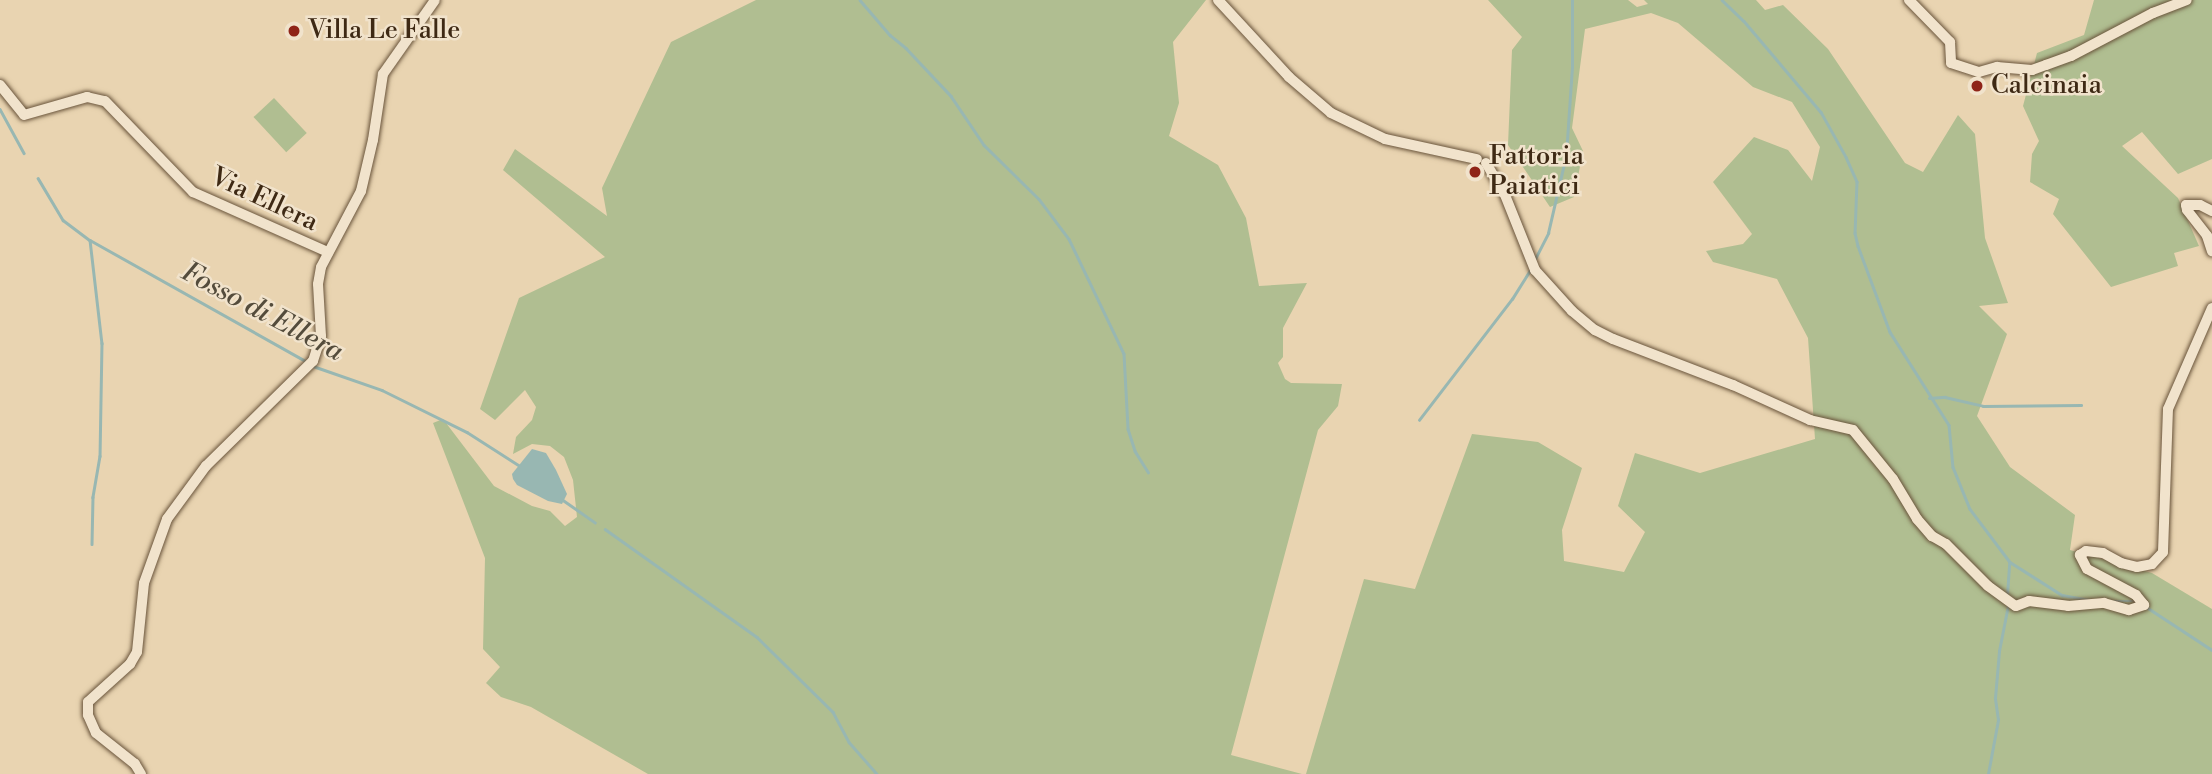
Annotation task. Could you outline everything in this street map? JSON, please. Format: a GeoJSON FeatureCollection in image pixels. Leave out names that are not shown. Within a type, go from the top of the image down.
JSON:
{"type":"FeatureCollection","features":[{"type":"Feature","properties":{"kind":"street","name":"Via Ellera"},"geometry":{"type":"LineString","coordinates":[[0,85],[24,114],[87,97],[105,101],[193,192],[328,253],[361,191],[373,140],[383,74],[435,0]]}},
{"type":"Feature","properties":{"kind":"street"},"geometry":{"type":"LineString","coordinates":[[1218,0],[1289,77],[1331,113],[1385,139],[1481,161],[1504,195],[1535,270],[1572,311],[1604,335],[1733,385],[1810,419],[1853,430],[1893,479],[1917,519],[1932,536],[1946,544],[2013,605],[2029,601],[2068,606],[2104,603],[2129,610],[2140,605],[2087,569],[2080,555],[2086,551],[2103,553],[2121,563],[2137,567],[2152,564],[2163,552],[2168,409],[2212,308]]}},
{"type":"Feature","properties":{"kind":"street"},"geometry":{"type":"LineString","coordinates":[[1909,0],[1950,42],[1951,63],[1979,72],[1997,67],[2032,70],[2053,63],[2152,13],[2187,0]]}},
{"type":"Feature","properties":{"kind":"street"},"geometry":{"type":"LineString","coordinates":[[2212,211],[2200,205],[2186,205],[2207,236],[2212,251]]}},
{"type":"Feature","properties":{"kind":"street"},"geometry":{"type":"LineString","coordinates":[[141,774],[135,764],[96,733],[88,715],[88,702],[131,664],[137,652],[144,583],[167,519],[206,467],[311,364],[321,336],[318,284],[328,253]]}},
{"type":"Feature","properties":{"kind":"green space"},"geometry":{"type":"Polygon","coordinates":[[[756,0],[1206,0],[1173,42],[1179,103],[1169,136],[1218,165],[1246,218],[1259,286],[1307,283],[1283,328],[1283,357],[1278,363],[1285,379],[1291,383],[1342,384],[1338,406],[1318,430],[1231,755],[1302,774],[648,774],[531,707],[501,697],[486,683],[500,667],[483,649],[485,558],[433,423],[443,419],[494,486],[532,506],[550,511],[565,526],[577,517],[573,480],[564,457],[550,446],[532,444],[513,454],[516,437],[532,420],[536,407],[525,390],[495,420],[480,409],[519,298],[605,257],[503,170],[515,149],[607,216],[602,188],[671,42],[756,0]]]}},
{"type":"Feature","properties":{"kind":"green space"},"geometry":{"type":"Polygon","coordinates":[[[1488,0],[1628,0],[1637,7],[1648,4],[1644,0],[1756,0],[1765,10],[1783,5],[1828,49],[1905,163],[1923,172],[1958,115],[1975,134],[1985,238],[2008,303],[1979,306],[2007,334],[1977,416],[2010,467],[2075,515],[2070,550],[2152,573],[2212,609],[2212,774],[1306,774],[1364,579],[1415,589],[1472,434],[1538,442],[1582,468],[1562,530],[1564,561],[1624,572],[1645,532],[1618,506],[1635,453],[1700,473],[1815,439],[1808,338],[1777,279],[1713,262],[1706,251],[1743,244],[1752,234],[1713,182],[1754,137],[1788,150],[1812,181],[1820,147],[1792,102],[1753,87],[1678,23],[1651,13],[1585,29],[1572,128],[1583,151],[1574,197],[1550,207],[1508,145],[1512,50],[1522,37],[1488,0]]]}},
{"type":"Feature","properties":{"kind":"green space"},"geometry":{"type":"Polygon","coordinates":[[[2094,0],[2212,0],[2212,159],[2178,174],[2142,132],[2122,146],[2178,198],[2199,246],[2174,253],[2178,266],[2111,287],[2053,214],[2059,199],[2030,182],[2032,154],[2039,141],[2023,106],[2037,53],[2084,35],[2094,0]]]}},
{"type":"Feature","properties":{"kind":"green space"},"geometry":{"type":"Polygon","coordinates":[[[274,98],[307,133],[286,152],[254,117],[274,98]]]}},
{"type":"Feature","properties":{"kind":"water"},"geometry":{"type":"Polygon","coordinates":[[[532,449],[546,453],[556,470],[567,494],[562,504],[548,501],[517,485],[513,479],[512,474],[532,449]]]}},
{"type":"Feature","properties":{"kind":"waterway"},"geometry":{"type":"LineString","coordinates":[[860,0],[890,35],[906,48],[951,96],[984,145],[1039,199],[1069,239],[1124,354],[1128,429],[1135,451],[1148,472]]}},
{"type":"Feature","properties":{"kind":"waterway"},"geometry":{"type":"LineString","coordinates":[[1535,259],[1548,233],[1566,155],[1572,67],[1572,0]]}},
{"type":"Feature","properties":{"kind":"waterway"},"geometry":{"type":"LineString","coordinates":[[1722,0],[1744,21],[1821,112],[1846,157],[1857,182],[1855,233],[1858,246],[1890,332],[1949,425],[1953,467],[1970,509],[2010,562],[2062,595],[2091,600]]}},
{"type":"Feature","properties":{"kind":"waterway","name":"Fosso di Ellera"},"geometry":{"type":"LineString","coordinates":[[0,109],[24,153]]}},
{"type":"Feature","properties":{"kind":"waterway","name":"Fosso di Ellera"},"geometry":{"type":"LineString","coordinates":[[38,178],[63,220],[90,240],[307,362]]}},
{"type":"Feature","properties":{"kind":"waterway"},"geometry":{"type":"LineString","coordinates":[[90,240],[102,343],[100,456],[93,497],[92,544]]}},
{"type":"Feature","properties":{"kind":"waterway"},"geometry":{"type":"LineString","coordinates":[[1419,420],[1512,299],[1531,268]]}},
{"type":"Feature","properties":{"kind":"waterway","name":"Fosso di Ellera"},"geometry":{"type":"LineString","coordinates":[[313,366],[382,390],[467,432],[520,466]]}},
{"type":"Feature","properties":{"kind":"waterway"},"geometry":{"type":"LineString","coordinates":[[1929,398],[1945,397],[1983,406],[2081,405]]}},
{"type":"Feature","properties":{"kind":"waterway","name":"Fosso di Ellera"},"geometry":{"type":"LineString","coordinates":[[563,500],[595,522]]}},
{"type":"Feature","properties":{"kind":"waterway","name":"Fosso di Ellera"},"geometry":{"type":"LineString","coordinates":[[605,529],[757,637],[833,712],[849,742],[877,774]]}},
{"type":"Feature","properties":{"kind":"waterway"},"geometry":{"type":"LineString","coordinates":[[2007,595],[2009,563]]}},
{"type":"Feature","properties":{"kind":"waterway"},"geometry":{"type":"LineString","coordinates":[[2111,601],[2136,601]]}},
{"type":"Feature","properties":{"kind":"waterway"},"geometry":{"type":"LineString","coordinates":[[1988,774],[1998,720],[1995,698],[1999,651],[2008,605]]}},
{"type":"Feature","properties":{"kind":"waterway"},"geometry":{"type":"LineString","coordinates":[[2145,606],[2212,650]]}},
{"type":"Feature","properties":{"kind":"place","name":"Villa Le Falle"},"geometry":{"type":"Point","coordinates":[294,31]}},
{"type":"Feature","properties":{"kind":"place","name":"Calcinaia"},"geometry":{"type":"Point","coordinates":[1977,86]}},
{"type":"Feature","properties":{"kind":"place","name":"Fattoria Paiatici"},"geometry":{"type":"Point","coordinates":[1475,172]}}]}
